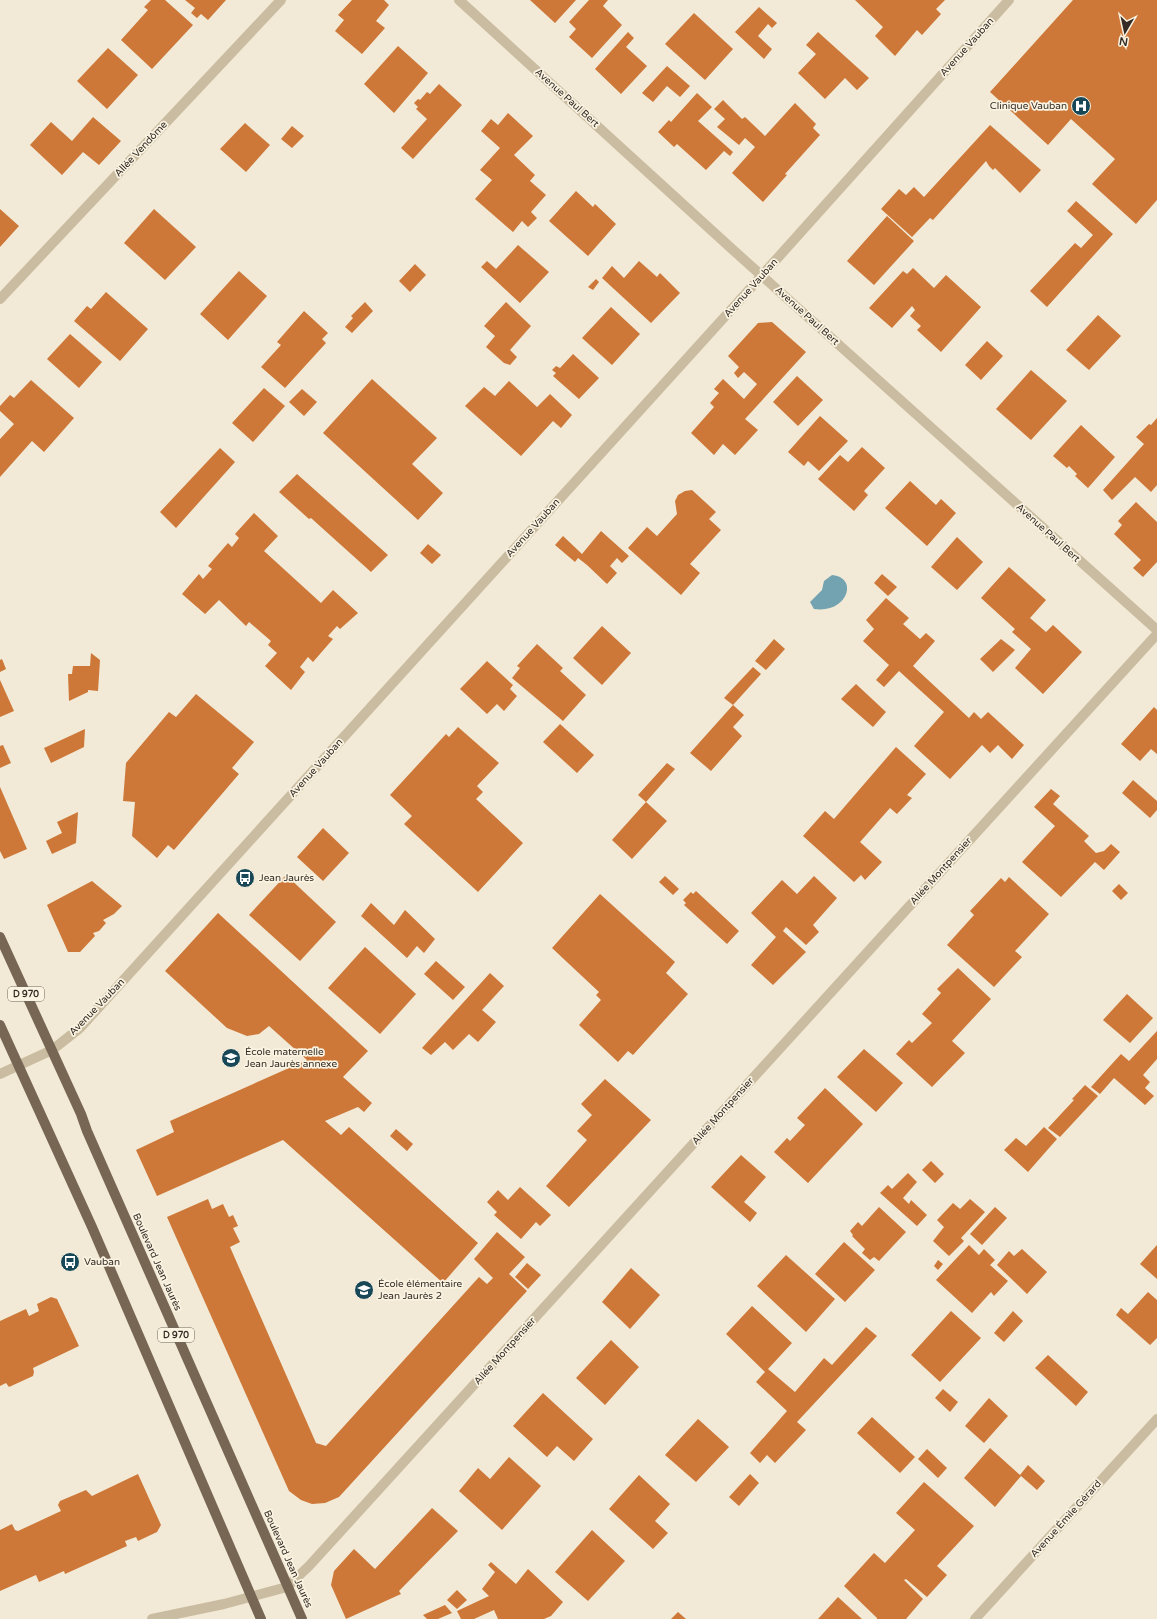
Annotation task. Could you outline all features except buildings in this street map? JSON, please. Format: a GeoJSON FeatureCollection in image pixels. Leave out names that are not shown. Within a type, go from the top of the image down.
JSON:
{"type":"FeatureCollection","features":[{"type":"Feature","properties":{"kind":"main road","name":"Boulevard Jean Jaurès"},"geometry":{"type":"LineString","coordinates":[[0,937],[52,1050],[302,1619]]}},
{"type":"Feature","properties":{"kind":"main road","name":"D 970"},"geometry":{"type":"LineString","coordinates":[[0,1025],[92,1227],[261,1619]]}},
{"type":"Feature","properties":{"kind":"street","name":"Allée Vendôme"},"geometry":{"type":"LineString","coordinates":[[0,299],[281,0]]}},
{"type":"Feature","properties":{"kind":"street","name":"Avenue Paul Bert"},"geometry":{"type":"LineString","coordinates":[[459,0],[1157,630]]}},
{"type":"Feature","properties":{"kind":"street","name":"Avenue Vauban"},"geometry":{"type":"LineString","coordinates":[[0,1074],[52,1050],[84,1023],[762,275],[1009,0]]}},
{"type":"Feature","properties":{"kind":"street","name":"Allée Montpensier"},"geometry":{"type":"LineString","coordinates":[[287,1587],[310,1566],[1157,634]]}},
{"type":"Feature","properties":{"kind":"street","name":"Avenue Émile Gérard"},"geometry":{"type":"LineString","coordinates":[[975,1619],[1157,1419]]}},
{"type":"Feature","properties":{"kind":"street"},"geometry":{"type":"LineString","coordinates":[[152,1619],[251,1597],[287,1587]]}},
{"type":"Feature","properties":{"kind":"water"},"geometry":{"type":"Polygon","coordinates":[[[832,575],[840,577],[845,582],[847,588],[846,595],[842,601],[835,606],[826,609],[814,609],[810,602],[822,590],[824,581],[832,575]]]}},
{"type":"Feature","properties":{"kind":"place","name":"Clinique Vauban"},"geometry":{"type":"Point","coordinates":[1081,106]}},
{"type":"Feature","properties":{"kind":"place","name":"Jean Jaurès"},"geometry":{"type":"Point","coordinates":[245,878]}},
{"type":"Feature","properties":{"kind":"place","name":"École maternelle Jean Jaurès annexe"},"geometry":{"type":"Point","coordinates":[231,1058]}},
{"type":"Feature","properties":{"kind":"place","name":"Vauban"},"geometry":{"type":"Point","coordinates":[70,1262]}},
{"type":"Feature","properties":{"kind":"place","name":"École élémentaire Jean Jaurès 2"},"geometry":{"type":"Point","coordinates":[364,1290]}}]}
